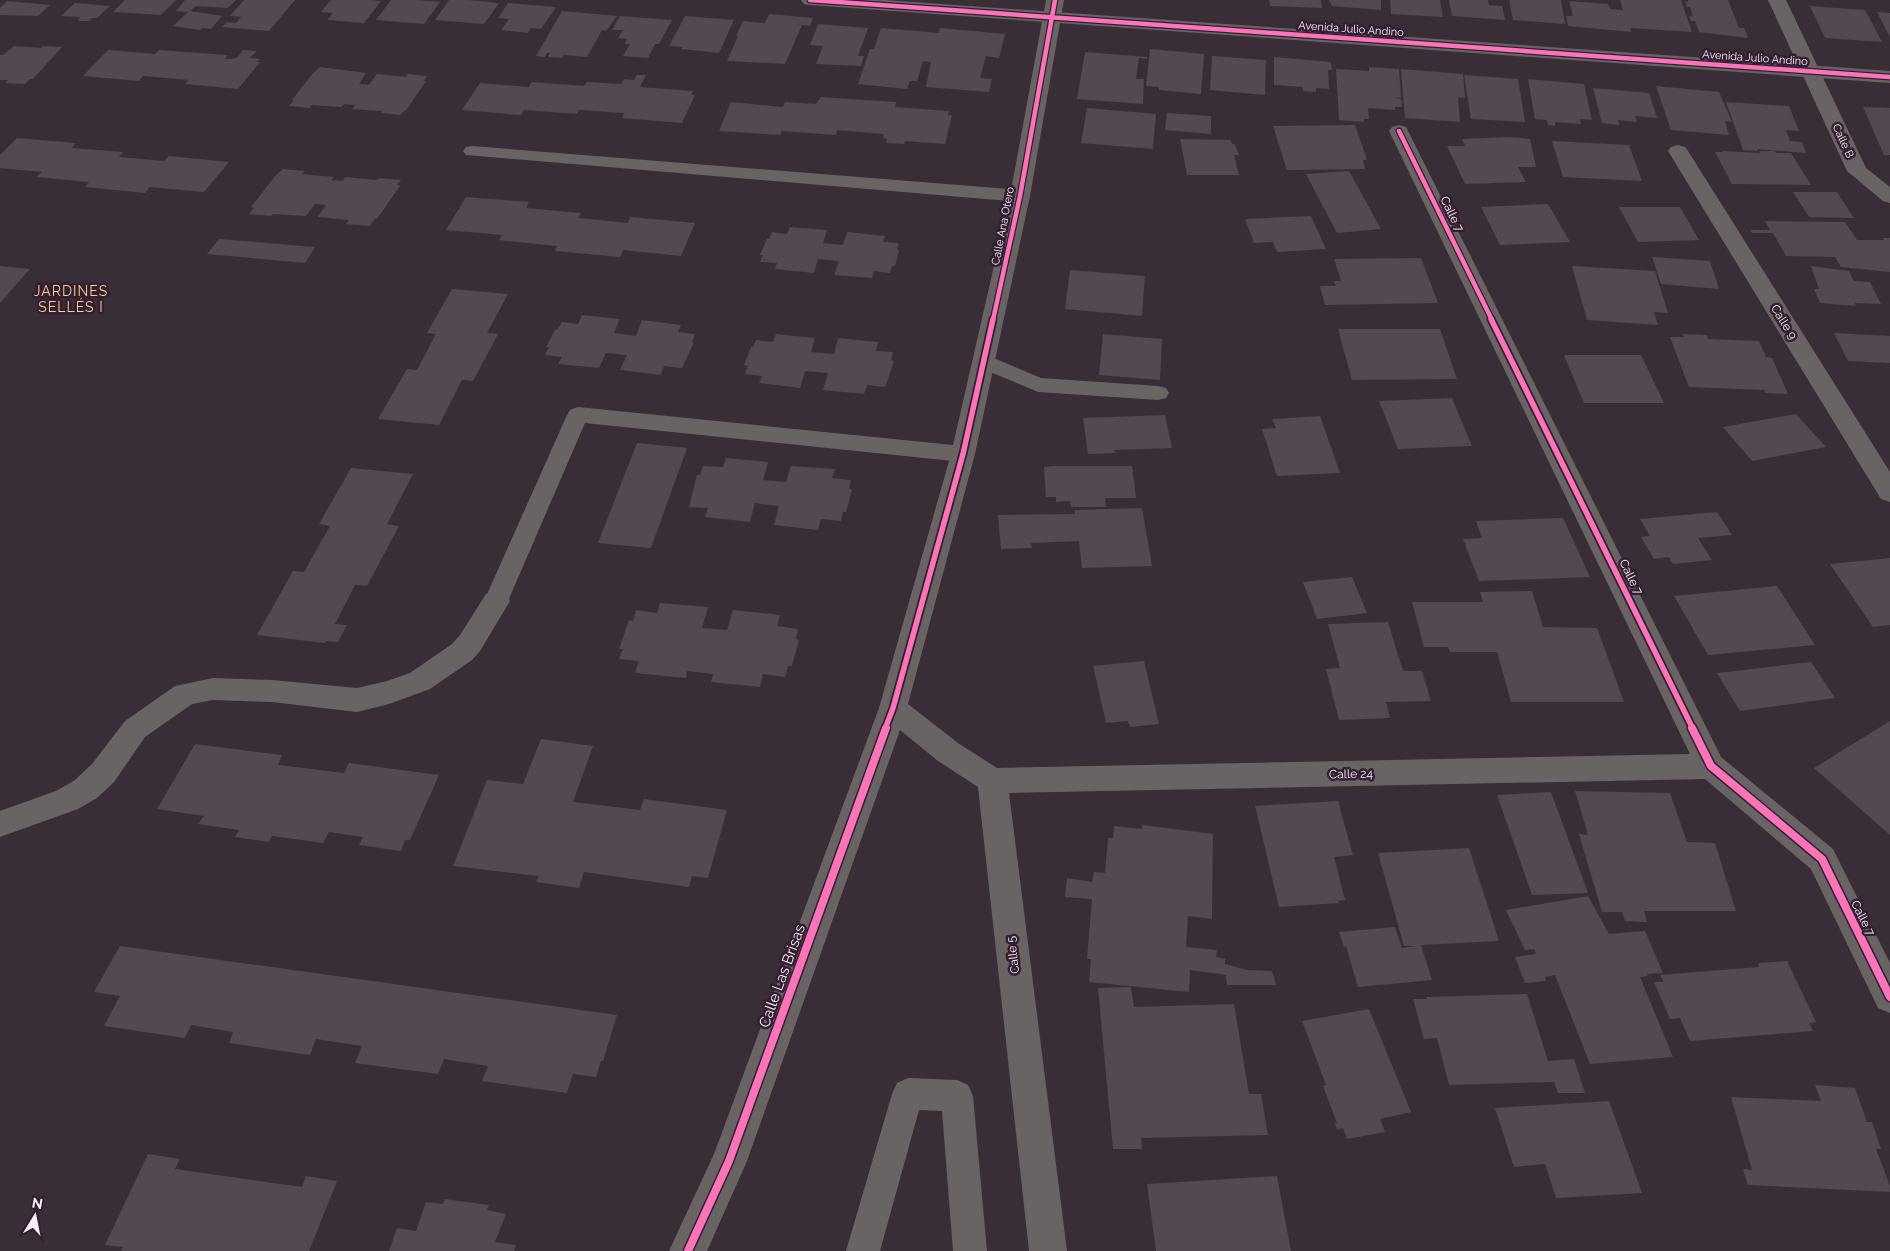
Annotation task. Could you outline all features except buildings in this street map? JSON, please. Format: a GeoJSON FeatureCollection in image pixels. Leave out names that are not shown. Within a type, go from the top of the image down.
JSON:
{"type":"FeatureCollection","features":[{"type":"Feature","properties":{"kind":"street","name":"Avenida Julio Andino"},"geometry":{"type":"LineString","coordinates":[[810,0],[1053,9],[1890,78]]}},
{"type":"Feature","properties":{"kind":"street","name":"Calle B"},"geometry":{"type":"LineString","coordinates":[[1777,0],[1857,171],[1890,197]]}},
{"type":"Feature","properties":{"kind":"street","name":"Calle Ana Otero"},"geometry":{"type":"LineString","coordinates":[[963,454],[1020,196],[1053,9]]}},
{"type":"Feature","properties":{"kind":"street","name":"Calle 7"},"geometry":{"type":"LineString","coordinates":[[1399,132],[1711,766],[1822,860],[1890,997]]}},
{"type":"Feature","properties":{"kind":"street","name":"Calle 9"},"geometry":{"type":"LineString","coordinates":[[1678,151],[1890,493]]}},
{"type":"Feature","properties":{"kind":"street","name":"Calle Las Brisas"},"geometry":{"type":"LineString","coordinates":[[688,1251],[728,1161],[893,708],[963,454]]}},
{"type":"Feature","properties":{"kind":"street"},"geometry":{"type":"LineString","coordinates":[[0,824],[67,800],[86,789],[102,773],[135,730],[186,694],[213,689],[272,691],[357,700],[389,692],[420,681],[462,652],[470,643],[496,601]]}},
{"type":"Feature","properties":{"kind":"street"},"geometry":{"type":"LineString","coordinates":[[893,708],[948,752],[992,781]]}},
{"type":"Feature","properties":{"kind":"street","name":"Calle 24"},"geometry":{"type":"LineString","coordinates":[[992,781],[1711,766]]}},
{"type":"Feature","properties":{"kind":"street","name":"Calle 5"},"geometry":{"type":"LineString","coordinates":[[992,781],[1048,1251]]}},
{"type":"Feature","properties":{"kind":"lane"},"geometry":{"type":"LineString","coordinates":[[472,151],[1020,196]]}},
{"type":"Feature","properties":{"kind":"lane"},"geometry":{"type":"LineString","coordinates":[[984,361],[1038,385],[1158,393]]}},
{"type":"Feature","properties":{"kind":"lane"},"geometry":{"type":"LineString","coordinates":[[496,601],[578,415],[963,454]]}},
{"type":"Feature","properties":{"kind":"lane"},"geometry":{"type":"LineString","coordinates":[[863,1251],[908,1094],[957,1096],[970,1251]]}},
{"type":"Feature","properties":{"kind":"cycle path"},"geometry":{"type":"LineString","coordinates":[[810,0],[1890,77]]}},
{"type":"Feature","properties":{"kind":"cycle path"},"geometry":{"type":"LineString","coordinates":[[688,1251],[729,1161],[893,708],[963,454],[1020,196],[1055,0]]}},
{"type":"Feature","properties":{"kind":"cycle path"},"geometry":{"type":"LineString","coordinates":[[1399,131],[1711,766],[1822,859],[1890,997]]}},
{"type":"Feature","properties":{"kind":"district","name":"JARDINES SELLÉS I"},"geometry":{"type":"Point","coordinates":[71,300]}}]}
